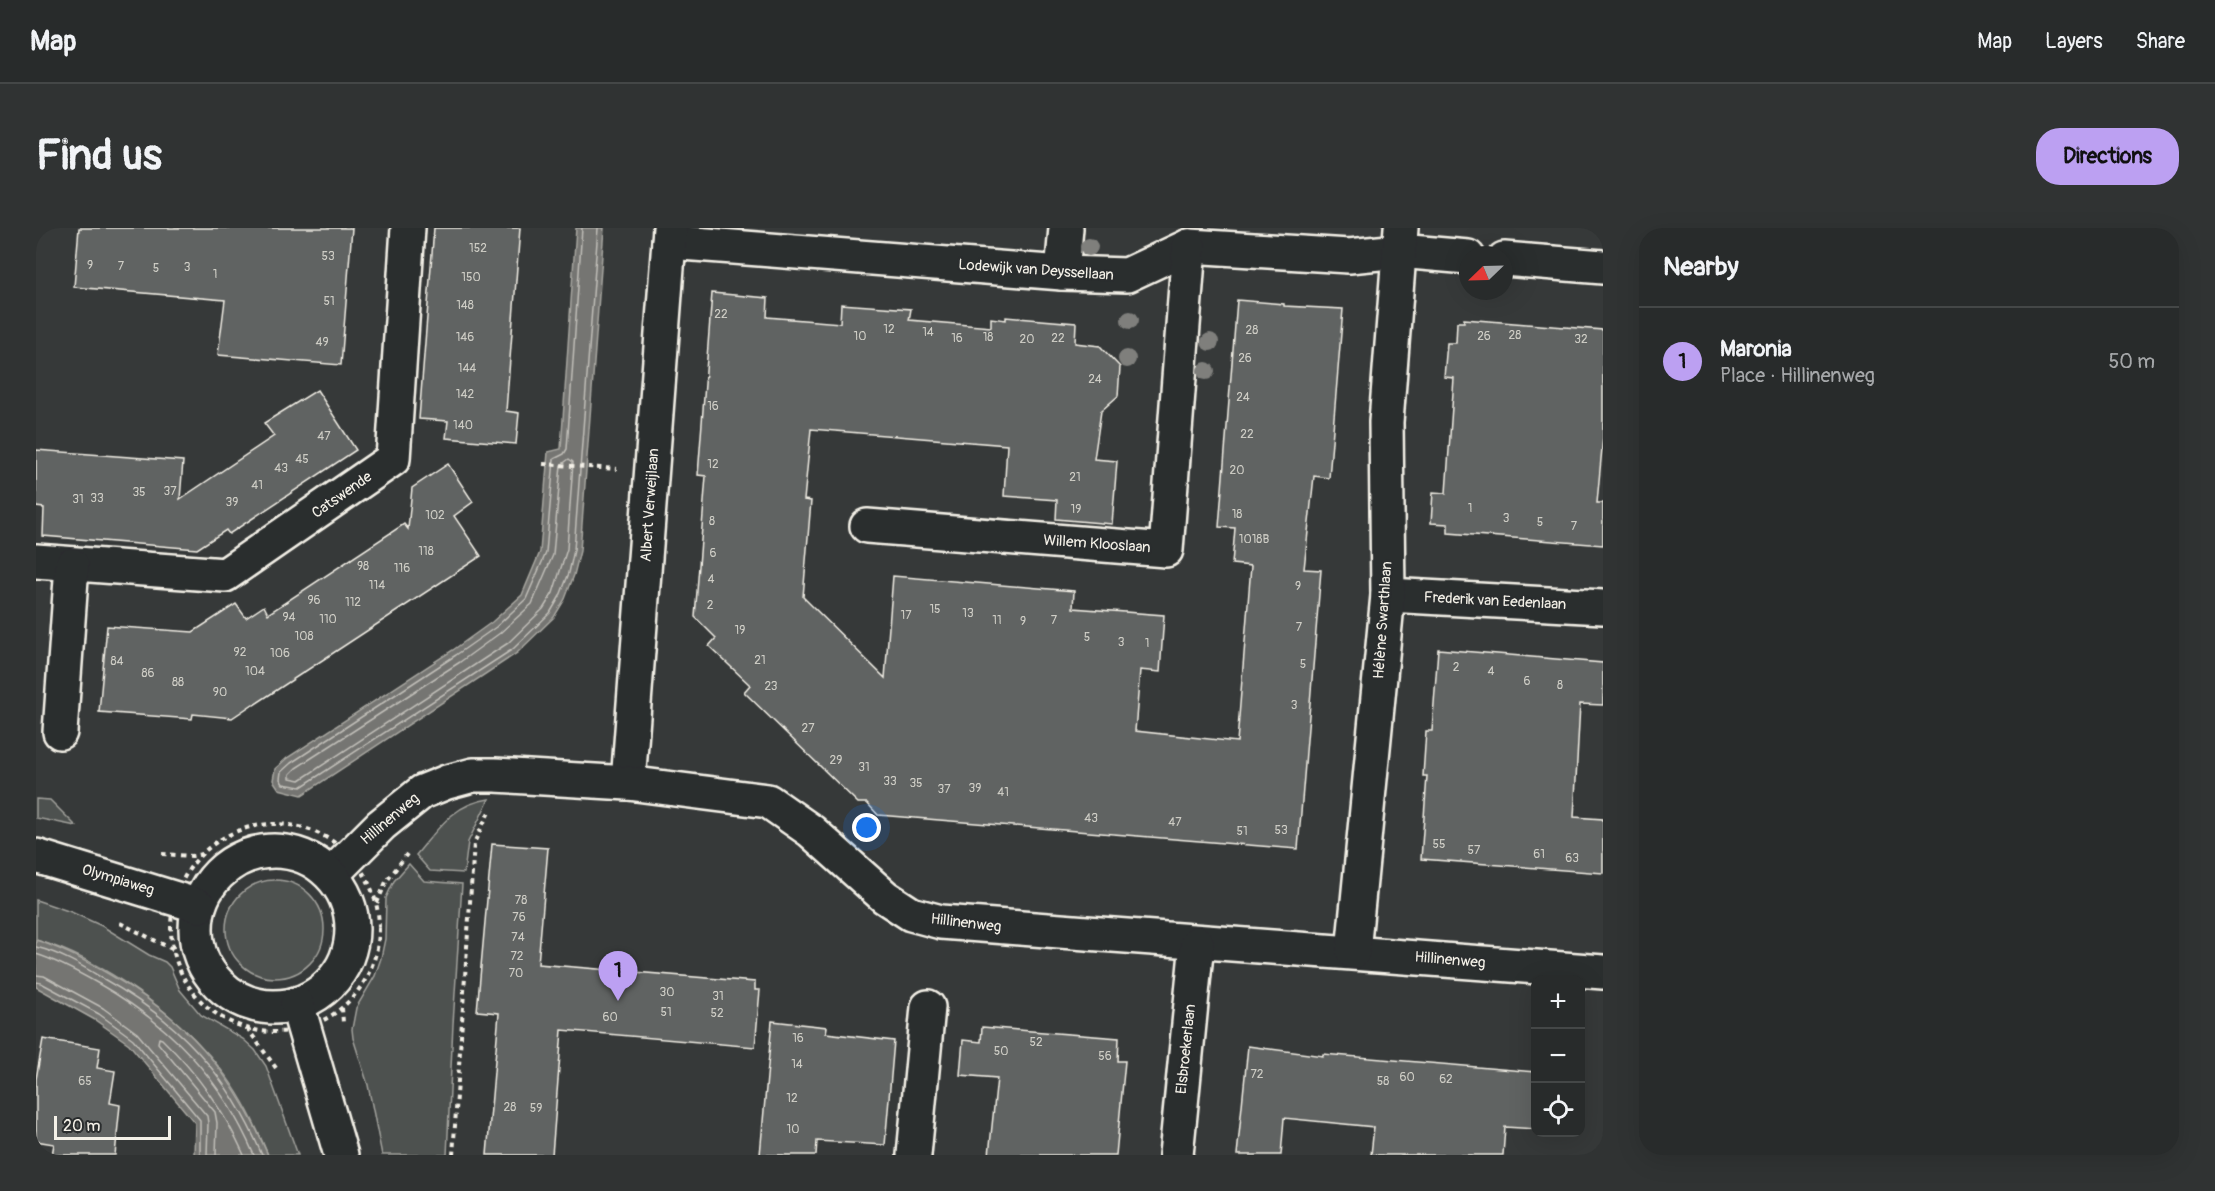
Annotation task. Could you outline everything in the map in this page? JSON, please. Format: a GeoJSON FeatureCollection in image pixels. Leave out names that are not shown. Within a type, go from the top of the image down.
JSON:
{"type":"FeatureCollection","features":[{"type":"Feature","properties":{"kind":"street","name":"Catswende"},"geometry":{"type":"LineString","coordinates":[[36,561],[225,575],[393,459],[408,228]]}},
{"type":"Feature","properties":{"kind":"street"},"geometry":{"type":"LineString","coordinates":[[1062,273],[1066,228]]}},
{"type":"Feature","properties":{"kind":"street","name":"Lodewijk van Deyssellaan"},"geometry":{"type":"LineString","coordinates":[[670,235],[786,240],[1062,273],[1128,275],[1188,246],[1348,256],[1400,240],[1459,255]]}},
{"type":"Feature","properties":{"kind":"street","name":"Albert Verweijlaan"},"geometry":{"type":"LineString","coordinates":[[628,783],[670,235]]}},
{"type":"Feature","properties":{"kind":"street","name":"Hélène Swarthlaan"},"geometry":{"type":"LineString","coordinates":[[1353,952],[1388,595],[1386,422],[1400,240]]}},
{"type":"Feature","properties":{"kind":"street","name":"Willem Klooslaan"},"geometry":{"type":"LineString","coordinates":[[867,526],[1166,550],[1188,246]]}},
{"type":"Feature","properties":{"kind":"street"},"geometry":{"type":"LineString","coordinates":[[1513,260],[1603,267]]}},
{"type":"Feature","properties":{"kind":"street"},"geometry":{"type":"LineString","coordinates":[[60,732],[72,565]]}},
{"type":"Feature","properties":{"kind":"street","name":"Frederik van Eedenlaan"},"geometry":{"type":"LineString","coordinates":[[1388,595],[1603,607]]}},
{"type":"Feature","properties":{"kind":"street","name":"Hillinenweg"},"geometry":{"type":"LineString","coordinates":[[340,865],[381,825],[422,792],[447,782],[473,775],[495,775],[628,783],[768,801],[811,831],[885,897],[911,914],[933,920],[1197,943],[1353,952],[1603,972]]}},
{"type":"Feature","properties":{"kind":"street"},"geometry":{"type":"LineString","coordinates":[[301,1016],[283,1007],[255,1005],[230,993],[210,974],[198,948],[197,920],[188,902],[203,896],[216,876],[234,862],[256,853],[290,852],[312,861],[340,865],[350,909],[352,936],[350,949],[342,968],[330,984],[309,999],[301,1016],[341,1155]]}},
{"type":"Feature","properties":{"kind":"street","name":"Olympiaweg"},"geometry":{"type":"LineString","coordinates":[[36,856],[188,902]]}},
{"type":"Feature","properties":{"kind":"street","name":"Elsbroekerlaan"},"geometry":{"type":"LineString","coordinates":[[1176,1155],[1197,943]]}},
{"type":"Feature","properties":{"kind":"street"},"geometry":{"type":"LineString","coordinates":[[914,1155],[928,1007]]}},
{"type":"Feature","properties":{"kind":"path"},"geometry":{"type":"LineString","coordinates":[[543,464],[592,468]]}},
{"type":"Feature","properties":{"kind":"path"},"geometry":{"type":"LineString","coordinates":[[453,1155],[474,843],[493,805],[495,775]]}},
{"type":"Feature","properties":{"kind":"path"},"geometry":{"type":"LineString","coordinates":[[284,825],[301,828],[334,843],[340,865],[366,878],[376,904],[378,938],[376,954],[363,984],[342,1008],[324,1020],[301,1016],[276,1032],[246,1028],[213,1011],[199,999],[188,984],[174,950],[172,915],[188,902],[183,881],[203,854],[217,842],[232,834],[249,828],[284,825]]}},
{"type":"Feature","properties":{"kind":"path"},"geometry":{"type":"LineString","coordinates":[[376,904],[386,882],[408,854]]}},
{"type":"Feature","properties":{"kind":"path"},"geometry":{"type":"LineString","coordinates":[[246,1028],[276,1068],[279,1077]]}},
{"type":"Feature","properties":{"kind":"shaded area"},"geometry":{"type":"Polygon","coordinates":[[[36,799],[50,800],[76,826],[36,818],[36,799]]]}},
{"type":"Feature","properties":{"kind":"shaded area"},"geometry":{"type":"Polygon","coordinates":[[[489,799],[468,842],[464,873],[430,871],[416,855],[439,827],[456,812],[476,802],[489,799]]]}},
{"type":"Feature","properties":{"kind":"shaded area"},"geometry":{"type":"Polygon","coordinates":[[[409,864],[424,881],[462,884],[447,1155],[382,1155],[368,1085],[353,1038],[352,1029],[356,1008],[375,976],[381,958],[385,939],[386,898],[394,881],[409,864]]]}},
{"type":"Feature","properties":{"kind":"shaded area"},"geometry":{"type":"Polygon","coordinates":[[[275,880],[294,884],[310,894],[320,910],[324,929],[320,948],[310,964],[294,974],[275,978],[256,974],[240,964],[230,948],[226,929],[230,910],[240,894],[256,884],[275,880]]]}},
{"type":"Feature","properties":{"kind":"shaded area"},"geometry":{"type":"Polygon","coordinates":[[[36,900],[102,926],[149,955],[165,962],[170,967],[180,990],[201,1015],[243,1039],[255,1050],[266,1066],[298,1155],[268,1155],[236,1090],[205,1050],[163,1010],[113,975],[61,949],[36,940],[36,900]]]}},
{"type":"Feature","properties":{"kind":"water"},"geometry":{"type":"Polygon","coordinates":[[[576,228],[604,228],[580,551],[565,599],[554,617],[517,653],[302,795],[279,789],[273,780],[275,769],[287,758],[453,650],[492,622],[522,595],[540,552],[548,452],[561,449],[576,228]]]}},
{"type":"Feature","properties":{"kind":"water"},"geometry":{"type":"Polygon","coordinates":[[[36,940],[107,973],[160,1008],[183,1028],[204,1049],[239,1098],[268,1155],[194,1155],[195,1123],[129,1044],[95,1020],[36,987],[36,940]]]}},
{"type":"Feature","properties":{"kind":"building"},"geometry":{"type":"Polygon","coordinates":[[[79,228],[352,228],[341,365],[218,355],[225,300],[74,287],[79,228]]]}},
{"type":"Feature","properties":{"kind":"building"},"geometry":{"type":"Polygon","coordinates":[[[434,228],[520,228],[506,411],[519,413],[516,444],[446,438],[448,421],[419,419],[434,228]]]}},
{"type":"Feature","properties":{"kind":"building"},"geometry":{"type":"Polygon","coordinates":[[[712,293],[768,298],[767,317],[840,323],[841,304],[911,309],[909,320],[991,327],[991,318],[1006,320],[1006,317],[1076,323],[1075,343],[1100,346],[1120,367],[1118,396],[1101,411],[1094,459],[1117,461],[1112,524],[1056,519],[1057,500],[1004,496],[1007,445],[811,429],[804,500],[811,501],[803,597],[885,678],[893,576],[1074,591],[1073,608],[1164,615],[1160,672],[1140,670],[1135,731],[1237,742],[1251,566],[1232,564],[1235,528],[1219,527],[1237,300],[1284,304],[1284,306],[1343,309],[1329,478],[1314,476],[1304,569],[1321,570],[1298,849],[878,815],[867,803],[858,803],[744,692],[750,685],[709,646],[716,638],[695,617],[706,476],[698,475],[712,293]]]}},
{"type":"Feature","properties":{"kind":"building"},"geometry":{"type":"Polygon","coordinates":[[[1464,319],[1603,330],[1603,437],[1597,503],[1603,503],[1603,545],[1448,533],[1448,524],[1431,523],[1433,492],[1446,493],[1454,378],[1444,377],[1447,343],[1456,343],[1457,322],[1464,322],[1464,319]]]}},
{"type":"Feature","properties":{"kind":"building"},"geometry":{"type":"Polygon","coordinates":[[[317,390],[356,450],[229,534],[226,530],[197,549],[43,536],[44,508],[36,507],[36,450],[183,461],[180,499],[274,436],[264,423],[317,390]]]}},
{"type":"Feature","properties":{"kind":"building"},"geometry":{"type":"Polygon","coordinates":[[[448,464],[473,502],[454,516],[481,556],[232,718],[193,714],[192,719],[99,712],[107,626],[193,632],[236,604],[246,618],[264,606],[268,614],[404,524],[408,529],[412,488],[448,464]]]}},
{"type":"Feature","properties":{"kind":"building"},"geometry":{"type":"Polygon","coordinates":[[[1438,649],[1603,663],[1603,705],[1580,704],[1574,817],[1603,819],[1603,873],[1421,859],[1427,776],[1423,776],[1426,731],[1432,731],[1438,649]]]}},
{"type":"Feature","properties":{"kind":"building"},"geometry":{"type":"Polygon","coordinates":[[[492,844],[548,848],[538,964],[755,982],[755,990],[760,990],[755,1047],[562,1030],[552,1155],[487,1155],[499,1013],[477,1011],[492,844]]]}},
{"type":"Feature","properties":{"kind":"building"},"geometry":{"type":"Polygon","coordinates":[[[772,1021],[827,1027],[826,1033],[894,1041],[885,1145],[817,1141],[816,1155],[760,1155],[772,1021]]]}},
{"type":"Feature","properties":{"kind":"building"},"geometry":{"type":"Polygon","coordinates":[[[982,1027],[1119,1038],[1118,1061],[1125,1061],[1116,1155],[989,1155],[997,1078],[960,1075],[963,1040],[981,1042],[982,1027]]]}},
{"type":"Feature","properties":{"kind":"building"},"geometry":{"type":"Polygon","coordinates":[[[43,1039],[100,1048],[97,1068],[115,1071],[110,1103],[120,1105],[115,1155],[52,1155],[54,1144],[36,1141],[36,1079],[43,1039]]]}},
{"type":"Feature","properties":{"kind":"building"},"geometry":{"type":"Polygon","coordinates":[[[1248,1046],[1323,1056],[1323,1054],[1531,1072],[1531,1129],[1505,1127],[1503,1155],[1371,1155],[1374,1127],[1284,1118],[1281,1155],[1237,1155],[1248,1046]]]}},
{"type":"Feature","properties":{"kind":"place","name":"Maronia"},"geometry":{"type":"Point","coordinates":[618,1001]}}]}
